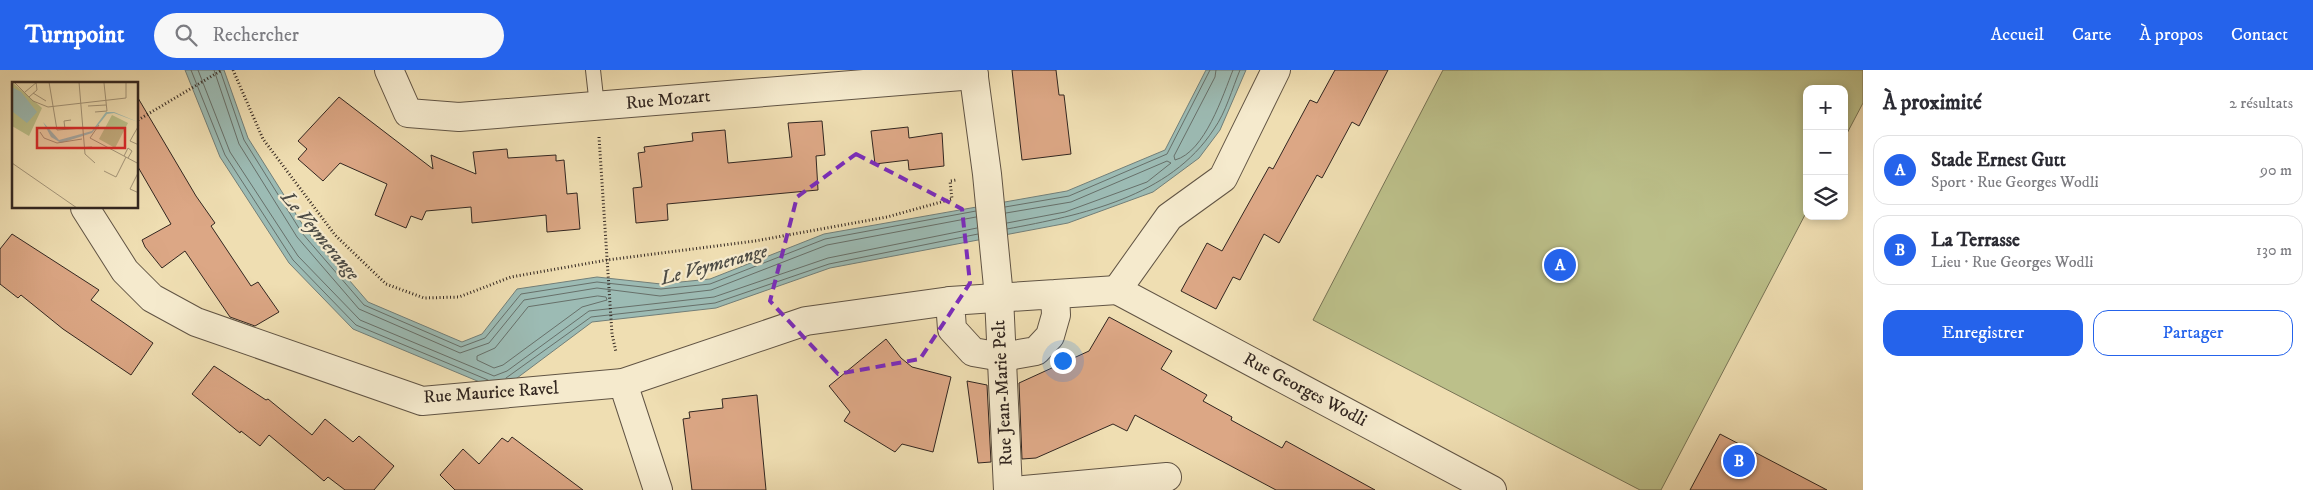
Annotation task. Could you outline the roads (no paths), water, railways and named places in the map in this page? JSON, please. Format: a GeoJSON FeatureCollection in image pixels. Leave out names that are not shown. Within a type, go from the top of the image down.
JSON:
{"type":"FeatureCollection","features":[{"type":"Feature","properties":{"kind":"street","name":"Rue Mozart"},"geometry":{"type":"LineString","coordinates":[[388,70],[408,113],[459,117],[974,72]]}},
{"type":"Feature","properties":{"kind":"street"},"geometry":{"type":"LineString","coordinates":[[950,300],[952,328],[973,352],[1002,357],[1036,351],[1050,336],[1056,315],[1055,294],[1117,290],[1168,217],[1223,178],[1276,70]]}},
{"type":"Feature","properties":{"kind":"street"},"geometry":{"type":"LineString","coordinates":[[974,72],[987,174],[999,297]]}},
{"type":"Feature","properties":{"kind":"street","name":"Rue Maurice Ravel"},"geometry":{"type":"LineString","coordinates":[[86,209],[125,271],[152,298],[196,322],[422,401],[622,383],[806,321],[950,300],[1055,294]]}},
{"type":"Feature","properties":{"kind":"street","name":"Rue Georges Wodli"},"geometry":{"type":"LineString","coordinates":[[1117,290],[1492,490]]}},
{"type":"Feature","properties":{"kind":"street","name":"Rue Jean-Marie Pelt"},"geometry":{"type":"LineString","coordinates":[[999,297],[1008,490]]}},
{"type":"Feature","properties":{"kind":"street"},"geometry":{"type":"LineString","coordinates":[[622,383],[658,490]]}},
{"type":"Feature","properties":{"kind":"street"},"geometry":{"type":"LineString","coordinates":[[1024,490],[1167,477]]}},
{"type":"Feature","properties":{"kind":"lane"},"geometry":{"type":"LineString","coordinates":[[593,70],[597,106]]}},
{"type":"Feature","properties":{"kind":"water"},"geometry":{"type":"Polygon","coordinates":[[[185,70],[224,70],[248,138],[306,230],[368,302],[462,342],[482,334],[517,289],[597,277],[661,284],[710,279],[824,234],[1067,191],[1165,150],[1206,70],[1246,70],[1220,130],[1199,158],[1153,192],[1068,223],[830,268],[716,308],[592,322],[513,381],[494,388],[353,329],[289,263],[220,157],[185,70]]]}},
{"type":"Feature","properties":{"kind":"place","name":"Stade Ernest Gutt"},"geometry":{"type":"Point","coordinates":[1560,265]}},
{"type":"Feature","properties":{"kind":"place","name":"La Terrasse"},"geometry":{"type":"Point","coordinates":[1739,461]}},
{"type":"Feature","properties":{"kind":"water label","name":"Le Veymerange"},"geometry":{"type":"Point","coordinates":[320,236]}},
{"type":"Feature","properties":{"kind":"water label","name":"Le Veymerange"},"geometry":{"type":"Point","coordinates":[714,265]}}]}
